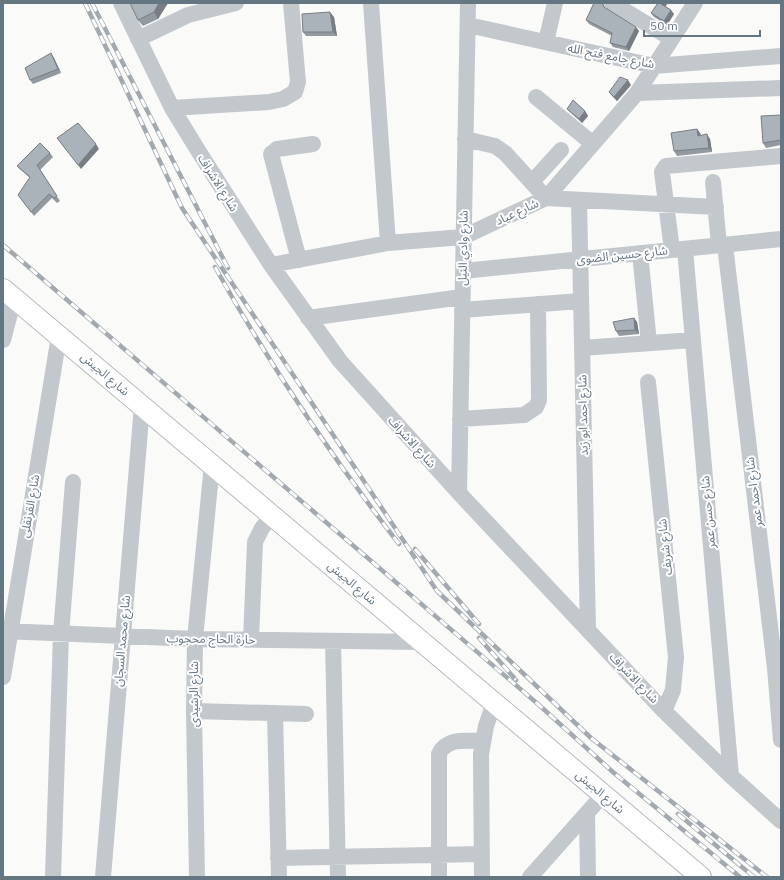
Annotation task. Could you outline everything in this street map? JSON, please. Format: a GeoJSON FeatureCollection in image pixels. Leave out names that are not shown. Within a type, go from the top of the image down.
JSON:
{"type":"FeatureCollection","features":[{"type":"Feature","properties":{"kind":"main road","name":"شارع الجيش"},"geometry":{"type":"LineString","coordinates":[[9,293],[420,642],[701,877]]}},
{"type":"Feature","properties":{"kind":"street","name":"شارع الاشراف"},"geometry":{"type":"LineString","coordinates":[[121,3],[172,108],[271,265],[340,361],[459,493],[664,711],[731,776],[781,821]]}},
{"type":"Feature","properties":{"kind":"street"},"geometry":{"type":"LineString","coordinates":[[138,39],[186,9],[236,3]]}},
{"type":"Feature","properties":{"kind":"street"},"geometry":{"type":"LineString","coordinates":[[172,108],[269,102],[283,99],[295,92],[298,82],[291,3]]}},
{"type":"Feature","properties":{"kind":"street"},"geometry":{"type":"LineString","coordinates":[[371,3],[388,243]]}},
{"type":"Feature","properties":{"kind":"street","name":"شارع وادي النيل"},"geometry":{"type":"LineString","coordinates":[[459,493],[468,3]]}},
{"type":"Feature","properties":{"kind":"street"},"geometry":{"type":"LineString","coordinates":[[546,42],[556,3]]}},
{"type":"Feature","properties":{"kind":"street"},"geometry":{"type":"LineString","coordinates":[[612,3],[672,38]]}},
{"type":"Feature","properties":{"kind":"street","name":"شارع عياد"},"geometry":{"type":"LineString","coordinates":[[271,265],[388,243],[463,237],[546,198],[637,93],[696,3]]}},
{"type":"Feature","properties":{"kind":"street","name":"شارع جامع فتح الله"},"geometry":{"type":"LineString","coordinates":[[468,25],[654,66],[781,56]]}},
{"type":"Feature","properties":{"kind":"street"},"geometry":{"type":"LineString","coordinates":[[637,93],[781,88]]}},
{"type":"Feature","properties":{"kind":"street"},"geometry":{"type":"LineString","coordinates":[[536,98],[593,144]]}},
{"type":"Feature","properties":{"kind":"street"},"geometry":{"type":"LineString","coordinates":[[465,139],[495,146],[505,153],[546,198],[666,206],[716,207]]}},
{"type":"Feature","properties":{"kind":"street"},"geometry":{"type":"LineString","coordinates":[[299,260],[271,154],[277,149],[313,144]]}},
{"type":"Feature","properties":{"kind":"street"},"geometry":{"type":"LineString","coordinates":[[532,182],[561,150]]}},
{"type":"Feature","properties":{"kind":"street","name":"شارع حسن عمر"},"geometry":{"type":"LineString","coordinates":[[731,776],[693,340],[679,249],[666,206],[662,172],[664,167],[668,165],[781,156]]}},
{"type":"Feature","properties":{"kind":"street","name":"شارع احمد عمر"},"geometry":{"type":"LineString","coordinates":[[713,182],[775,668],[781,740]]}},
{"type":"Feature","properties":{"kind":"street","name":"شارع احمد ابو زيد"},"geometry":{"type":"LineString","coordinates":[[579,200],[588,630]]}},
{"type":"Feature","properties":{"kind":"street","name":"شارع حسين الضوى"},"geometry":{"type":"LineString","coordinates":[[463,271],[722,245],[781,244]]}},
{"type":"Feature","properties":{"kind":"street"},"geometry":{"type":"LineString","coordinates":[[640,253],[649,343]]}},
{"type":"Feature","properties":{"kind":"street"},"geometry":{"type":"LineString","coordinates":[[3,340],[9,293]]}},
{"type":"Feature","properties":{"kind":"street"},"geometry":{"type":"LineString","coordinates":[[308,318],[462,303],[538,304],[580,301]]}},
{"type":"Feature","properties":{"kind":"street"},"geometry":{"type":"LineString","coordinates":[[460,419],[524,415],[536,407],[540,400],[538,304]]}},
{"type":"Feature","properties":{"kind":"street","name":"شارع القرنفلى"},"geometry":{"type":"LineString","coordinates":[[3,677],[6,632],[59,336]]}},
{"type":"Feature","properties":{"kind":"street"},"geometry":{"type":"LineString","coordinates":[[582,348],[693,340]]}},
{"type":"Feature","properties":{"kind":"street","name":"شارع شريف"},"geometry":{"type":"LineString","coordinates":[[648,382],[676,657],[673,690],[664,711]]}},
{"type":"Feature","properties":{"kind":"street","name":"شارع محمد السجان"},"geometry":{"type":"LineString","coordinates":[[104,877],[122,636],[142,406]]}},
{"type":"Feature","properties":{"kind":"street","name":"شارع الرشيدى"},"geometry":{"type":"LineString","coordinates":[[197,877],[194,711],[195,639],[212,464]]}},
{"type":"Feature","properties":{"kind":"street"},"geometry":{"type":"LineString","coordinates":[[53,877],[61,634],[73,482]]}},
{"type":"Feature","properties":{"kind":"street"},"geometry":{"type":"LineString","coordinates":[[252,640],[255,542],[262,528],[272,516]]}},
{"type":"Feature","properties":{"kind":"street","name":"حارة الحاج محجوب"},"geometry":{"type":"LineString","coordinates":[[6,632],[195,639],[420,642]]}},
{"type":"Feature","properties":{"kind":"street"},"geometry":{"type":"LineString","coordinates":[[333,640],[338,877]]}},
{"type":"Feature","properties":{"kind":"street"},"geometry":{"type":"LineString","coordinates":[[482,877],[480,769],[483,741],[494,703]]}},
{"type":"Feature","properties":{"kind":"street"},"geometry":{"type":"LineString","coordinates":[[194,711],[306,714]]}},
{"type":"Feature","properties":{"kind":"street"},"geometry":{"type":"LineString","coordinates":[[275,713],[279,877]]}},
{"type":"Feature","properties":{"kind":"street"},"geometry":{"type":"LineString","coordinates":[[439,877],[439,754],[450,742],[483,741]]}},
{"type":"Feature","properties":{"kind":"street"},"geometry":{"type":"LineString","coordinates":[[530,877],[603,795]]}},
{"type":"Feature","properties":{"kind":"street"},"geometry":{"type":"LineString","coordinates":[[587,813],[588,877]]}},
{"type":"Feature","properties":{"kind":"street"},"geometry":{"type":"LineString","coordinates":[[278,858],[482,854]]}},
{"type":"Feature","properties":{"kind":"street"},"geometry":{"type":"LineString","coordinates":[[548,857],[548,877]]}},
{"type":"Feature","properties":{"kind":"building"},"geometry":{"type":"Polygon","coordinates":[[[130,3],[159,3],[154,12],[138,20],[130,3]]]}},
{"type":"Feature","properties":{"kind":"building"},"geometry":{"type":"Polygon","coordinates":[[[594,3],[602,3],[604,7],[636,27],[626,47],[610,43],[612,33],[586,20],[594,3]]]}},
{"type":"Feature","properties":{"kind":"building"},"geometry":{"type":"Polygon","coordinates":[[[658,3],[661,3],[671,10],[664,21],[651,13],[658,3]]]}},
{"type":"Feature","properties":{"kind":"building"},"geometry":{"type":"Polygon","coordinates":[[[330,12],[333,32],[303,32],[302,14],[330,12]]]}},
{"type":"Feature","properties":{"kind":"building"},"geometry":{"type":"Polygon","coordinates":[[[51,53],[58,69],[30,80],[25,68],[51,53]]]}},
{"type":"Feature","properties":{"kind":"building"},"geometry":{"type":"Polygon","coordinates":[[[620,77],[628,80],[614,97],[609,92],[620,77]]]}},
{"type":"Feature","properties":{"kind":"building"},"geometry":{"type":"Polygon","coordinates":[[[573,100],[585,111],[579,119],[567,109],[573,100]]]}},
{"type":"Feature","properties":{"kind":"building"},"geometry":{"type":"Polygon","coordinates":[[[781,115],[781,140],[763,143],[761,116],[781,115]]]}},
{"type":"Feature","properties":{"kind":"building"},"geometry":{"type":"Polygon","coordinates":[[[78,123],[96,144],[78,165],[57,138],[78,123]]]}},
{"type":"Feature","properties":{"kind":"building"},"geometry":{"type":"Polygon","coordinates":[[[697,129],[698,136],[707,134],[709,148],[674,151],[671,133],[697,129]]]}},
{"type":"Feature","properties":{"kind":"building"},"geometry":{"type":"Polygon","coordinates":[[[40,143],[50,153],[37,165],[57,196],[54,198],[49,194],[31,212],[18,195],[30,177],[17,166],[40,143]]]}},
{"type":"Feature","properties":{"kind":"building"},"geometry":{"type":"Polygon","coordinates":[[[634,318],[635,330],[616,331],[613,322],[634,318]]]}},
{"type":"Feature","properties":{"kind":"railway"},"geometry":{"type":"LineString","coordinates":[[85,3],[182,208],[437,591],[591,738],[767,877]]}},
{"type":"Feature","properties":{"kind":"railway"},"geometry":{"type":"LineString","coordinates":[[92,3],[228,268]]}},
{"type":"Feature","properties":{"kind":"railway"},"geometry":{"type":"LineString","coordinates":[[3,245],[539,705],[614,773],[740,877]]}},
{"type":"Feature","properties":{"kind":"railway"},"geometry":{"type":"LineString","coordinates":[[215,267],[257,339],[302,409],[349,477],[399,544]]}},
{"type":"Feature","properties":{"kind":"railway"},"geometry":{"type":"LineString","coordinates":[[415,549],[479,624]]}},
{"type":"Feature","properties":{"kind":"railway"},"geometry":{"type":"LineString","coordinates":[[479,638],[516,680]]}},
{"type":"Feature","properties":{"kind":"railway"},"geometry":{"type":"LineString","coordinates":[[678,814],[754,877]]}}]}
